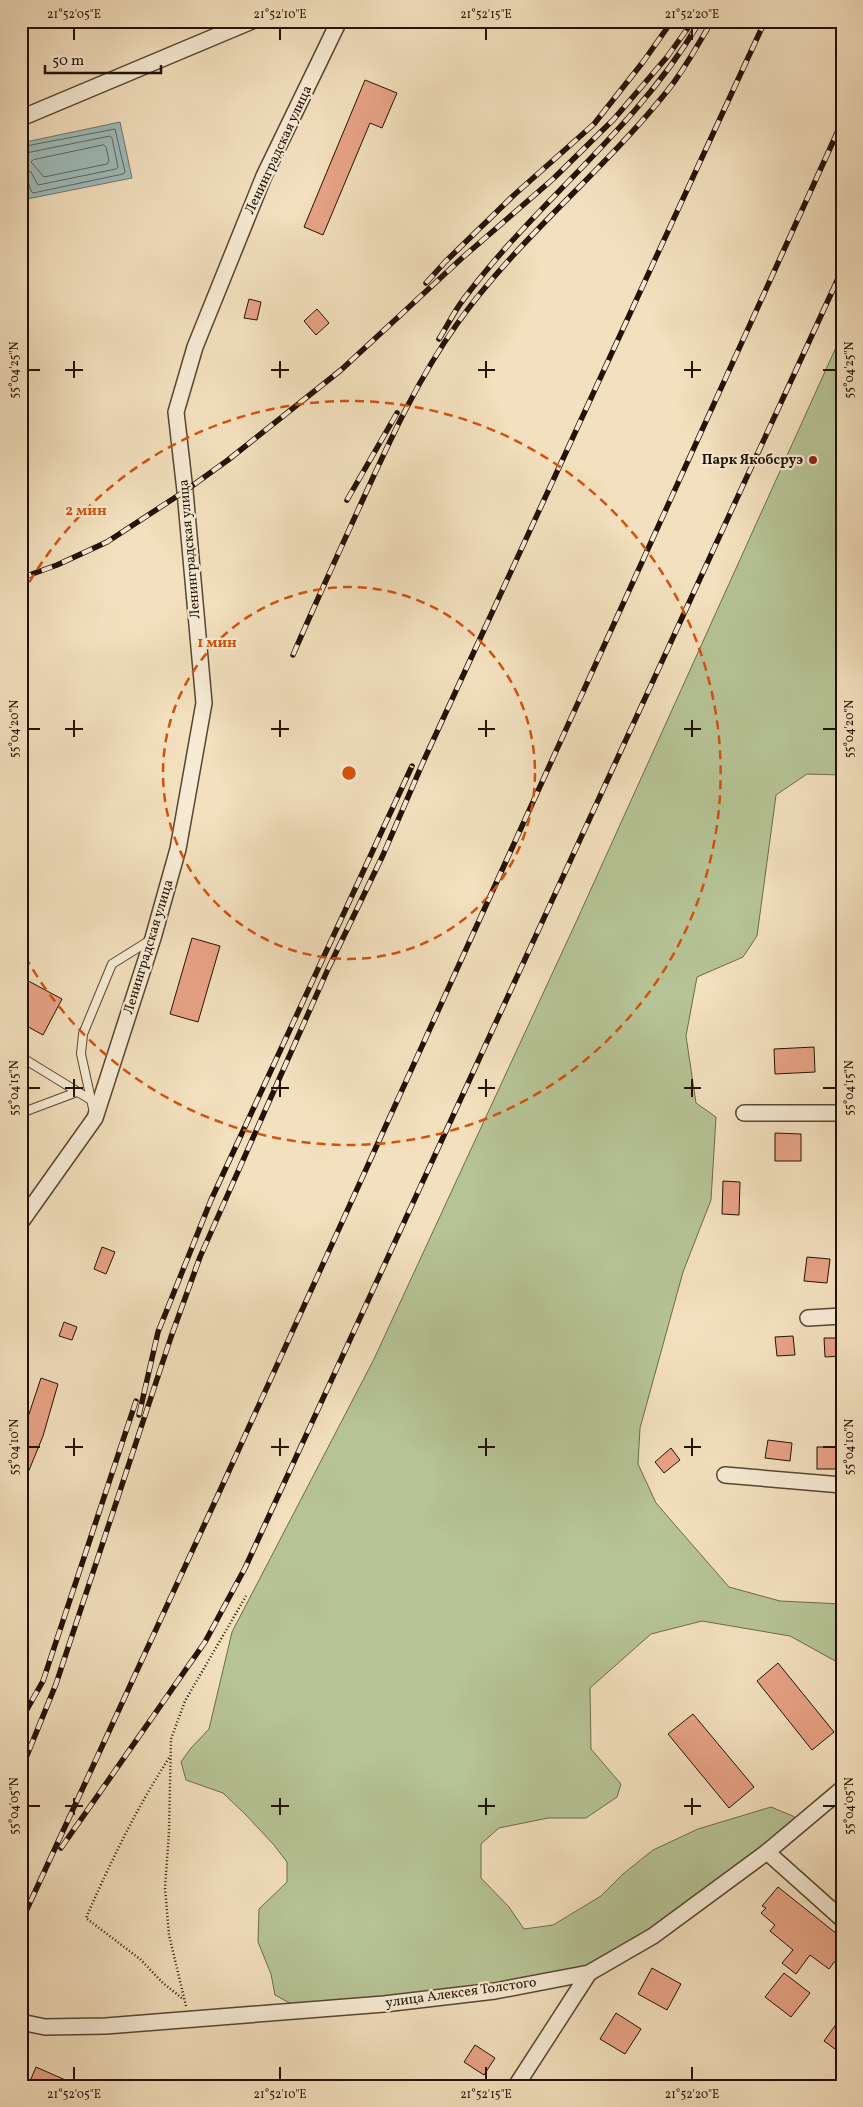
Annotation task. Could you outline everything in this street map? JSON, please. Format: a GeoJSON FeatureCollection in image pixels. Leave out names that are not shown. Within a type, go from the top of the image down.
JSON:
{"type":"FeatureCollection","features":[{"type":"Feature","properties":{"kind":"street"},"geometry":{"type":"LineString","coordinates":[[21,118],[252,21]]}},
{"type":"Feature","properties":{"kind":"street","name":"Ленинградская улица"},"geometry":{"type":"LineString","coordinates":[[21,1222],[94,1118],[153,938],[178,849],[204,704],[176,412],[196,346],[264,176],[339,21]]}},
{"type":"Feature","properties":{"kind":"street"},"geometry":{"type":"LineString","coordinates":[[744,1113],[842,1112]]}},
{"type":"Feature","properties":{"kind":"street"},"geometry":{"type":"LineString","coordinates":[[808,1318],[842,1316]]}},
{"type":"Feature","properties":{"kind":"street"},"geometry":{"type":"LineString","coordinates":[[725,1475],[842,1485]]}},
{"type":"Feature","properties":{"kind":"street","name":"улица Алексея Толстого"},"geometry":{"type":"LineString","coordinates":[[21,2022],[45,2027],[89,2026],[189,2020],[393,2003],[495,1991],[589,1973],[653,1936],[767,1852],[842,1790]]}},
{"type":"Feature","properties":{"kind":"street"},"geometry":{"type":"LineString","coordinates":[[767,1852],[842,1919]]}},
{"type":"Feature","properties":{"kind":"street"},"geometry":{"type":"LineString","coordinates":[[516,2086],[589,1973]]}},
{"type":"Feature","properties":{"kind":"lane"},"geometry":{"type":"LineString","coordinates":[[94,1118],[81,1054],[83,1034],[112,964],[153,938]]}},
{"type":"Feature","properties":{"kind":"lane"},"geometry":{"type":"LineString","coordinates":[[21,1057],[91,1100]]}},
{"type":"Feature","properties":{"kind":"lane"},"geometry":{"type":"LineString","coordinates":[[21,1113],[77,1092]]}},
{"type":"Feature","properties":{"kind":"path"},"geometry":{"type":"LineString","coordinates":[[189,2020],[169,1935],[165,1888],[171,1739],[185,1701],[246,1596]]}},
{"type":"Feature","properties":{"kind":"path"},"geometry":{"type":"LineString","coordinates":[[169,1758],[150,1787],[122,1839],[86,1918],[140,1959],[163,1983],[184,2000]]}},
{"type":"Feature","properties":{"kind":"green space"},"geometry":{"type":"Polygon","coordinates":[[[842,334],[842,775],[807,774],[776,795],[757,936],[743,957],[697,977],[686,1036],[696,1103],[716,1117],[711,1200],[683,1272],[640,1428],[638,1464],[656,1503],[729,1587],[780,1601],[842,1604],[842,1677],[837,1662],[790,1636],[702,1621],[651,1634],[590,1688],[591,1749],[621,1784],[617,1797],[586,1818],[548,1818],[499,1828],[481,1844],[481,1878],[509,1907],[524,1929],[553,1925],[601,1896],[623,1874],[653,1850],[698,1829],[771,1807],[793,1816],[800,1824],[589,1973],[495,1991],[295,2006],[275,1995],[271,1974],[258,1942],[259,1909],[287,1882],[287,1862],[274,1845],[223,1793],[186,1780],[181,1762],[209,1729],[232,1632],[374,1359],[577,920],[842,334]]]}},
{"type":"Feature","properties":{"kind":"water"},"geometry":{"type":"Polygon","coordinates":[[[120,122],[132,178],[27,199],[21,169],[21,143],[120,122]]]}},
{"type":"Feature","properties":{"kind":"building"},"geometry":{"type":"Polygon","coordinates":[[[365,80],[397,93],[382,128],[370,123],[323,235],[304,227],[365,80]]]}},
{"type":"Feature","properties":{"kind":"building"},"geometry":{"type":"Polygon","coordinates":[[[249,299],[261,302],[257,320],[244,318],[249,299]]]}},
{"type":"Feature","properties":{"kind":"building"},"geometry":{"type":"Polygon","coordinates":[[[317,309],[329,323],[316,335],[304,321],[317,309]]]}},
{"type":"Feature","properties":{"kind":"building"},"geometry":{"type":"Polygon","coordinates":[[[192,938],[220,946],[198,1022],[170,1014],[192,938]]]}},
{"type":"Feature","properties":{"kind":"building"},"geometry":{"type":"Polygon","coordinates":[[[21,977],[62,999],[43,1035],[21,1023],[21,977]]]}},
{"type":"Feature","properties":{"kind":"building"},"geometry":{"type":"Polygon","coordinates":[[[814,1047],[815,1072],[775,1074],[774,1049],[814,1047]]]}},
{"type":"Feature","properties":{"kind":"building"},"geometry":{"type":"Polygon","coordinates":[[[775,1133],[801,1134],[801,1161],[775,1161],[775,1133]]]}},
{"type":"Feature","properties":{"kind":"building"},"geometry":{"type":"Polygon","coordinates":[[[723,1181],[740,1182],[739,1215],[722,1214],[723,1181]]]}},
{"type":"Feature","properties":{"kind":"building"},"geometry":{"type":"Polygon","coordinates":[[[102,1247],[115,1252],[106,1274],[94,1269],[102,1247]]]}},
{"type":"Feature","properties":{"kind":"building"},"geometry":{"type":"Polygon","coordinates":[[[807,1257],[830,1259],[827,1283],[804,1281],[807,1257]]]}},
{"type":"Feature","properties":{"kind":"building"},"geometry":{"type":"Polygon","coordinates":[[[64,1322],[77,1327],[72,1340],[59,1336],[64,1322]]]}},
{"type":"Feature","properties":{"kind":"building"},"geometry":{"type":"Polygon","coordinates":[[[793,1336],[795,1355],[777,1356],[775,1337],[793,1336]]]}},
{"type":"Feature","properties":{"kind":"building"},"geometry":{"type":"Polygon","coordinates":[[[824,1338],[842,1338],[842,1356],[825,1357],[824,1338]]]}},
{"type":"Feature","properties":{"kind":"building"},"geometry":{"type":"Polygon","coordinates":[[[41,1378],[58,1384],[43,1436],[23,1485],[21,1438],[41,1378]]]}},
{"type":"Feature","properties":{"kind":"building"},"geometry":{"type":"Polygon","coordinates":[[[768,1440],[792,1443],[790,1461],[765,1458],[768,1440]]]}},
{"type":"Feature","properties":{"kind":"building"},"geometry":{"type":"Polygon","coordinates":[[[817,1447],[839,1447],[839,1469],[817,1469],[817,1447]]]}},
{"type":"Feature","properties":{"kind":"building"},"geometry":{"type":"Polygon","coordinates":[[[671,1448],[680,1460],[664,1473],[655,1462],[671,1448]]]}},
{"type":"Feature","properties":{"kind":"building"},"geometry":{"type":"Polygon","coordinates":[[[778,1663],[834,1732],[812,1750],[757,1681],[778,1663]]]}},
{"type":"Feature","properties":{"kind":"building"},"geometry":{"type":"Polygon","coordinates":[[[693,1714],[754,1787],[729,1808],[668,1734],[693,1714]]]}},
{"type":"Feature","properties":{"kind":"building"},"geometry":{"type":"Polygon","coordinates":[[[778,1887],[842,1938],[842,1952],[829,1969],[810,1955],[796,1974],[782,1963],[793,1950],[770,1931],[775,1925],[761,1913],[766,1908],[762,1906],[778,1887]]]}},
{"type":"Feature","properties":{"kind":"building"},"geometry":{"type":"Polygon","coordinates":[[[652,1968],[681,1984],[667,2010],[638,1994],[652,1968]]]}},
{"type":"Feature","properties":{"kind":"building"},"geometry":{"type":"Polygon","coordinates":[[[784,1973],[810,1993],[791,2017],[765,1997],[784,1973]]]}},
{"type":"Feature","properties":{"kind":"building"},"geometry":{"type":"Polygon","coordinates":[[[616,2013],[641,2029],[625,2054],[600,2039],[616,2013]]]}},
{"type":"Feature","properties":{"kind":"building"},"geometry":{"type":"Polygon","coordinates":[[[842,2016],[842,2054],[824,2041],[842,2016]]]}},
{"type":"Feature","properties":{"kind":"building"},"geometry":{"type":"Polygon","coordinates":[[[475,2045],[495,2058],[484,2075],[464,2062],[475,2045]]]}},
{"type":"Feature","properties":{"kind":"building"},"geometry":{"type":"Polygon","coordinates":[[[36,2067],[79,2086],[28,2086],[36,2067]]]}},
{"type":"Feature","properties":{"kind":"railway"},"geometry":{"type":"LineString","coordinates":[[426,283],[514,195],[594,124],[643,62],[672,21]]}},
{"type":"Feature","properties":{"kind":"railway"},"geometry":{"type":"LineString","coordinates":[[21,578],[57,565],[107,542],[185,491],[228,460],[341,370],[462,258],[553,179],[614,119],[667,57],[693,21]]}},
{"type":"Feature","properties":{"kind":"railway"},"geometry":{"type":"LineString","coordinates":[[293,655],[395,430],[443,344],[481,293],[507,263],[643,120],[668,90],[686,65],[712,21]]}},
{"type":"Feature","properties":{"kind":"railway"},"geometry":{"type":"LineString","coordinates":[[21,1770],[56,1684],[171,1337],[200,1257],[328,969],[383,855],[424,760],[765,21]]}},
{"type":"Feature","properties":{"kind":"railway"},"geometry":{"type":"LineString","coordinates":[[439,339],[460,305],[491,265],[615,133],[672,64],[697,26]]}},
{"type":"Feature","properties":{"kind":"railway"},"geometry":{"type":"LineString","coordinates":[[21,1922],[218,1495],[842,122]]}},
{"type":"Feature","properties":{"kind":"railway"},"geometry":{"type":"LineString","coordinates":[[61,1848],[205,1642],[245,1568],[842,270]]}},
{"type":"Feature","properties":{"kind":"railway"},"geometry":{"type":"LineString","coordinates":[[347,500],[397,413]]}},
{"type":"Feature","properties":{"kind":"railway"},"geometry":{"type":"LineString","coordinates":[[139,1415],[158,1332],[211,1200],[412,766]]}},
{"type":"Feature","properties":{"kind":"railway"},"geometry":{"type":"LineString","coordinates":[[21,1720],[43,1681],[136,1401]]}},
{"type":"Feature","properties":{"kind":"place","name":"Парк Якобсруэ"},"geometry":{"type":"Point","coordinates":[813,460]}}]}
